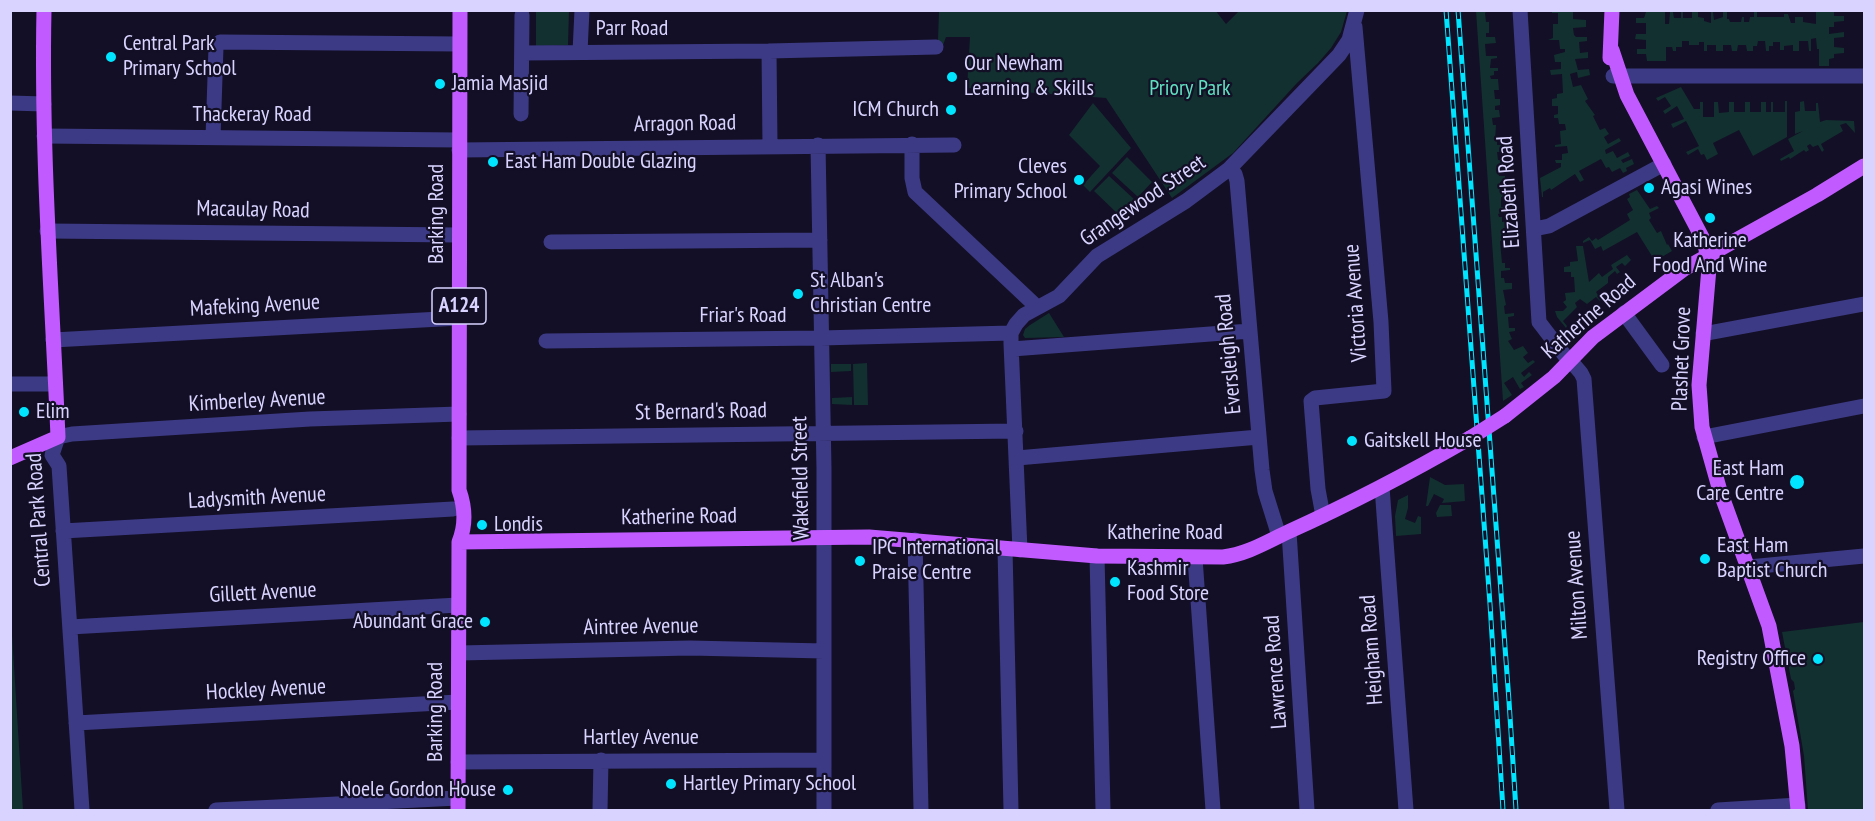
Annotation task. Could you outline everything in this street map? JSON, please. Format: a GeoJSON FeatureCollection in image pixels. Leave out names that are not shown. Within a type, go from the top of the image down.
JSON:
{"type":"FeatureCollection","features":[{"type":"Feature","properties":{"kind":"main road","name":"Central Park Road"},"geometry":{"type":"LineString","coordinates":[[45,10],[44,136],[58,436]]}},
{"type":"Feature","properties":{"kind":"main road","name":"Barking Road"},"geometry":{"type":"LineString","coordinates":[[458,804],[459,542],[464,531],[464,507],[459,490],[460,10]]}},
{"type":"Feature","properties":{"kind":"main road","name":"Plashet Grove"},"geometry":{"type":"LineString","coordinates":[[1612,10],[1612,50],[1616,76],[1702,235],[1707,255],[1709,277],[1699,402],[1704,437],[1720,491],[1769,626],[1792,746],[1798,808]]}},
{"type":"Feature","properties":{"kind":"main road","name":"Katherine Road"},"geometry":{"type":"LineString","coordinates":[[459,542],[869,537],[1097,556],[1195,558],[1239,555],[1400,478],[1470,438],[1505,416],[1551,380],[1593,337],[1684,269],[1776,219],[1864,166]]}},
{"type":"Feature","properties":{"kind":"main road"},"geometry":{"type":"LineString","coordinates":[[10,458],[58,436]]}},
{"type":"Feature","properties":{"kind":"main road","name":"Barking Road"},"geometry":{"type":"LineString","coordinates":[[459,490],[453,503],[453,530],[459,542]]}},
{"type":"Feature","properties":{"kind":"street"},"geometry":{"type":"LineString","coordinates":[[580,52],[582,10]]}},
{"type":"Feature","properties":{"kind":"street","name":"Elizabeth Road"},"geometry":{"type":"LineString","coordinates":[[1520,10],[1539,322],[1569,361]]}},
{"type":"Feature","properties":{"kind":"street"},"geometry":{"type":"LineString","coordinates":[[521,114],[522,15]]}},
{"type":"Feature","properties":{"kind":"street","name":"Grangewood Street"},"geometry":{"type":"LineString","coordinates":[[1011,333],[1024,315],[1059,296],[1097,256],[1186,201],[1229,169],[1339,55],[1349,40],[1356,16]]}},
{"type":"Feature","properties":{"kind":"street","name":"Victoria Avenue"},"geometry":{"type":"LineString","coordinates":[[1323,516],[1318,489],[1311,401],[1315,398],[1384,391],[1356,16]]}},
{"type":"Feature","properties":{"kind":"street"},"geometry":{"type":"LineString","coordinates":[[213,137],[216,47],[220,42],[459,44]]}},
{"type":"Feature","properties":{"kind":"street","name":"Parr Road"},"geometry":{"type":"LineString","coordinates":[[522,53],[936,47]]}},
{"type":"Feature","properties":{"kind":"street"},"geometry":{"type":"LineString","coordinates":[[769,51],[770,145]]}},
{"type":"Feature","properties":{"kind":"street"},"geometry":{"type":"LineString","coordinates":[[1616,76],[1864,76]]}},
{"type":"Feature","properties":{"kind":"street"},"geometry":{"type":"LineString","coordinates":[[10,103],[44,104]]}},
{"type":"Feature","properties":{"kind":"street","name":"Thackeray Road"},"geometry":{"type":"LineString","coordinates":[[44,136],[213,137],[459,145]]}},
{"type":"Feature","properties":{"kind":"street"},"geometry":{"type":"LineString","coordinates":[[912,144],[912,178],[915,192],[1037,307]]}},
{"type":"Feature","properties":{"kind":"street","name":"Arragon Road"},"geometry":{"type":"LineString","coordinates":[[459,145],[954,145]]}},
{"type":"Feature","properties":{"kind":"street","name":"Wakefield Street"},"geometry":{"type":"LineString","coordinates":[[818,145],[824,537],[824,810]]}},
{"type":"Feature","properties":{"kind":"street"},"geometry":{"type":"LineString","coordinates":[[1534,230],[1549,226],[1664,164]]}},
{"type":"Feature","properties":{"kind":"street","name":"Eversleigh Road"},"geometry":{"type":"LineString","coordinates":[[1229,169],[1237,181],[1265,491],[1284,534]]}},
{"type":"Feature","properties":{"kind":"street","name":"Macaulay Road"},"geometry":{"type":"LineString","coordinates":[[47,231],[459,235]]}},
{"type":"Feature","properties":{"kind":"street"},"geometry":{"type":"LineString","coordinates":[[551,242],[820,240]]}},
{"type":"Feature","properties":{"kind":"street"},"geometry":{"type":"LineString","coordinates":[[1703,333],[1864,304]]}},
{"type":"Feature","properties":{"kind":"street"},"geometry":{"type":"LineString","coordinates":[[1624,313],[1662,365]]}},
{"type":"Feature","properties":{"kind":"street","name":"Mafeking Avenue"},"geometry":{"type":"LineString","coordinates":[[53,340],[459,318]]}},
{"type":"Feature","properties":{"kind":"street"},"geometry":{"type":"LineString","coordinates":[[1012,349],[1250,331]]}},
{"type":"Feature","properties":{"kind":"street"},"geometry":{"type":"LineString","coordinates":[[1011,333],[1017,458],[1013,549],[1011,810]]}},
{"type":"Feature","properties":{"kind":"street","name":"Friar's Road"},"geometry":{"type":"LineString","coordinates":[[546,340],[821,338],[1011,333]]}},
{"type":"Feature","properties":{"kind":"street","name":"Milton Avenue"},"geometry":{"type":"LineString","coordinates":[[1569,361],[1581,373],[1584,380],[1617,810]]}},
{"type":"Feature","properties":{"kind":"street"},"geometry":{"type":"LineString","coordinates":[[10,384],[56,384]]}},
{"type":"Feature","properties":{"kind":"street"},"geometry":{"type":"LineString","coordinates":[[1704,437],[1864,406]]}},
{"type":"Feature","properties":{"kind":"street","name":"Kimberley Avenue"},"geometry":{"type":"LineString","coordinates":[[58,436],[310,419],[459,414]]}},
{"type":"Feature","properties":{"kind":"street","name":"St Bernard's Road"},"geometry":{"type":"LineString","coordinates":[[459,438],[1016,431]]}},
{"type":"Feature","properties":{"kind":"street","name":"Central Park Road"},"geometry":{"type":"LineString","coordinates":[[58,436],[52,455],[59,466],[82,810]]}},
{"type":"Feature","properties":{"kind":"street"},"geometry":{"type":"LineString","coordinates":[[1017,458],[1259,437]]}},
{"type":"Feature","properties":{"kind":"street","name":"Heigham Road"},"geometry":{"type":"LineString","coordinates":[[1382,487],[1406,810]]}},
{"type":"Feature","properties":{"kind":"street","name":"Ladysmith Avenue"},"geometry":{"type":"LineString","coordinates":[[63,531],[453,509]]}},
{"type":"Feature","properties":{"kind":"street","name":"Lawrence Road"},"geometry":{"type":"LineString","coordinates":[[1284,534],[1307,810]]}},
{"type":"Feature","properties":{"kind":"street"},"geometry":{"type":"LineString","coordinates":[[915,540],[921,810]]}},
{"type":"Feature","properties":{"kind":"street"},"geometry":{"type":"LineString","coordinates":[[1097,556],[1102,810]]}},
{"type":"Feature","properties":{"kind":"street"},"geometry":{"type":"LineString","coordinates":[[1749,567],[1864,556]]}},
{"type":"Feature","properties":{"kind":"street"},"geometry":{"type":"LineString","coordinates":[[1195,558],[1213,810]]}},
{"type":"Feature","properties":{"kind":"street","name":"Gillett Avenue"},"geometry":{"type":"LineString","coordinates":[[70,627],[458,605]]}},
{"type":"Feature","properties":{"kind":"street","name":"Aintree Avenue"},"geometry":{"type":"LineString","coordinates":[[459,653],[690,648],[824,651]]}},
{"type":"Feature","properties":{"kind":"street","name":"Hockley Avenue"},"geometry":{"type":"LineString","coordinates":[[76,723],[458,702]]}},
{"type":"Feature","properties":{"kind":"street"},"geometry":{"type":"LineString","coordinates":[[600,810],[601,760]]}},
{"type":"Feature","properties":{"kind":"street","name":"Hartley Avenue"},"geometry":{"type":"LineString","coordinates":[[458,762],[823,760]]}},
{"type":"Feature","properties":{"kind":"street"},"geometry":{"type":"LineString","coordinates":[[216,810],[458,804]]}},
{"type":"Feature","properties":{"kind":"street"},"geometry":{"type":"LineString","coordinates":[[1718,810],[1798,808]]}},
{"type":"Feature","properties":{"kind":"green space","name":"Priory Park"},"geometry":{"type":"Polygon","coordinates":[[[1215,10],[1226,24],[1239,11],[1347,11],[1341,32],[1318,63],[1233,153],[1172,198],[1106,98],[967,88],[970,37],[946,37],[943,45],[938,40],[939,11],[1215,10]]]}},
{"type":"Feature","properties":{"kind":"green space"},"geometry":{"type":"Polygon","coordinates":[[[527,11],[569,11],[568,45],[536,46],[536,12],[527,11]]]}},
{"type":"Feature","properties":{"kind":"green space"},"geometry":{"type":"Polygon","coordinates":[[[1476,11],[1487,11],[1485,13],[1486,22],[1489,22],[1489,33],[1486,33],[1486,37],[1495,37],[1496,43],[1485,44],[1486,56],[1497,56],[1491,59],[1490,68],[1498,68],[1498,71],[1494,71],[1494,75],[1490,76],[1491,79],[1498,79],[1499,90],[1494,90],[1495,99],[1500,99],[1500,105],[1495,106],[1495,110],[1499,110],[1500,117],[1492,118],[1493,125],[1496,125],[1495,141],[1497,145],[1503,145],[1503,152],[1497,152],[1498,160],[1502,160],[1503,167],[1498,167],[1499,176],[1505,176],[1505,181],[1500,182],[1500,193],[1506,193],[1506,197],[1501,197],[1501,207],[1507,209],[1502,209],[1502,213],[1498,214],[1502,217],[1502,222],[1508,221],[1508,228],[1503,228],[1503,237],[1508,237],[1508,240],[1500,241],[1502,263],[1505,263],[1505,268],[1510,268],[1510,270],[1501,271],[1501,278],[1504,278],[1505,283],[1512,283],[1512,289],[1503,290],[1506,305],[1504,306],[1505,314],[1514,313],[1514,316],[1508,317],[1509,328],[1515,328],[1515,331],[1509,332],[1512,339],[1508,341],[1514,350],[1523,346],[1528,353],[1523,357],[1528,363],[1533,360],[1535,362],[1521,373],[1524,377],[1529,372],[1532,375],[1521,383],[1524,387],[1520,389],[1513,377],[1504,383],[1512,395],[1503,401],[1476,11]]]}},
{"type":"Feature","properties":{"kind":"green space"},"geometry":{"type":"Polygon","coordinates":[[[1552,11],[1573,11],[1573,19],[1586,20],[1586,27],[1573,28],[1576,37],[1587,37],[1587,41],[1579,42],[1580,53],[1588,52],[1588,58],[1575,59],[1578,70],[1589,69],[1590,75],[1578,78],[1577,72],[1570,74],[1573,87],[1581,85],[1588,99],[1585,101],[1595,115],[1593,116],[1600,130],[1605,128],[1609,134],[1604,137],[1608,144],[1619,138],[1621,141],[1605,150],[1606,154],[1613,151],[1617,158],[1628,152],[1630,156],[1621,160],[1623,163],[1632,159],[1634,164],[1626,168],[1627,171],[1623,173],[1620,168],[1612,172],[1609,167],[1606,168],[1601,159],[1579,171],[1584,180],[1580,182],[1575,174],[1551,190],[1550,188],[1543,192],[1542,197],[1540,178],[1561,167],[1561,163],[1556,163],[1555,160],[1562,160],[1562,154],[1568,153],[1567,146],[1555,147],[1561,144],[1560,131],[1566,130],[1565,124],[1559,124],[1558,118],[1554,118],[1554,115],[1558,114],[1558,106],[1552,106],[1552,99],[1557,98],[1557,94],[1563,93],[1562,74],[1551,75],[1550,70],[1561,69],[1561,62],[1555,62],[1554,55],[1565,52],[1565,49],[1560,49],[1559,40],[1548,40],[1553,38],[1553,24],[1558,24],[1558,13],[1552,13],[1552,11]]]}},
{"type":"Feature","properties":{"kind":"green space"},"geometry":{"type":"Polygon","coordinates":[[[1644,11],[1665,11],[1665,24],[1669,24],[1670,12],[1673,12],[1674,18],[1681,18],[1681,11],[1683,11],[1683,18],[1692,18],[1692,11],[1698,11],[1698,17],[1711,23],[1711,12],[1713,12],[1714,20],[1723,17],[1723,12],[1727,12],[1727,19],[1730,22],[1741,22],[1744,17],[1744,22],[1749,22],[1750,17],[1754,17],[1754,12],[1757,12],[1757,17],[1784,17],[1784,14],[1788,14],[1791,23],[1795,23],[1795,17],[1803,17],[1803,22],[1816,24],[1816,11],[1834,11],[1834,16],[1844,16],[1844,21],[1834,22],[1834,27],[1829,27],[1829,34],[1844,32],[1844,37],[1834,38],[1834,47],[1844,48],[1844,53],[1834,54],[1834,58],[1829,59],[1829,66],[1819,66],[1819,49],[1817,49],[1816,38],[1811,39],[1811,51],[1809,51],[1808,41],[1799,41],[1799,51],[1793,51],[1793,45],[1784,46],[1784,50],[1780,50],[1780,42],[1773,42],[1773,46],[1769,46],[1769,51],[1766,51],[1765,41],[1758,41],[1757,46],[1753,46],[1753,51],[1747,51],[1746,45],[1738,45],[1737,51],[1732,51],[1731,45],[1723,45],[1723,51],[1716,51],[1716,45],[1707,45],[1707,51],[1704,51],[1704,42],[1699,42],[1699,45],[1689,45],[1689,41],[1682,41],[1682,47],[1676,47],[1676,51],[1673,51],[1672,47],[1666,47],[1666,61],[1647,61],[1646,54],[1637,54],[1637,49],[1646,49],[1646,40],[1635,39],[1636,34],[1646,34],[1646,23],[1636,23],[1636,18],[1644,18],[1646,12],[1644,11]]]}},
{"type":"Feature","properties":{"kind":"green space"},"geometry":{"type":"Polygon","coordinates":[[[1681,87],[1694,109],[1700,109],[1700,102],[1703,102],[1703,117],[1714,117],[1714,102],[1718,102],[1719,113],[1729,112],[1729,102],[1734,102],[1734,112],[1745,112],[1745,102],[1750,102],[1750,112],[1761,112],[1761,102],[1766,102],[1766,112],[1771,112],[1771,102],[1773,102],[1773,112],[1785,112],[1785,101],[1787,101],[1787,137],[1753,156],[1739,130],[1713,143],[1718,154],[1707,160],[1698,149],[1688,155],[1686,152],[1699,146],[1686,121],[1673,128],[1671,124],[1684,119],[1677,106],[1665,114],[1663,111],[1671,106],[1665,97],[1658,101],[1656,98],[1681,87]]]}},
{"type":"Feature","properties":{"kind":"green space"},"geometry":{"type":"Polygon","coordinates":[[[1804,101],[1805,111],[1816,111],[1816,103],[1818,103],[1820,122],[1826,120],[1854,121],[1855,133],[1846,123],[1840,125],[1843,131],[1821,144],[1824,150],[1822,152],[1818,145],[1813,147],[1810,144],[1806,152],[1804,150],[1790,159],[1789,157],[1781,161],[1780,159],[1794,151],[1788,139],[1803,131],[1795,134],[1795,112],[1800,111],[1800,102],[1804,101]]]}},
{"type":"Feature","properties":{"kind":"green space"},"geometry":{"type":"Polygon","coordinates":[[[1093,103],[1131,148],[1090,192],[1083,185],[1100,166],[1069,135],[1093,103]]]}},
{"type":"Feature","properties":{"kind":"green space"},"geometry":{"type":"Polygon","coordinates":[[[1127,157],[1152,182],[1138,197],[1112,173],[1127,157]]]}},
{"type":"Feature","properties":{"kind":"green space"},"geometry":{"type":"Polygon","coordinates":[[[1109,176],[1135,200],[1120,216],[1094,191],[1109,176]]]}},
{"type":"Feature","properties":{"kind":"green space"},"geometry":{"type":"Polygon","coordinates":[[[1637,190],[1650,209],[1657,206],[1659,208],[1649,213],[1651,218],[1649,220],[1657,233],[1661,231],[1672,251],[1655,261],[1637,232],[1603,251],[1601,246],[1595,249],[1590,240],[1583,243],[1589,237],[1592,241],[1596,238],[1598,240],[1630,220],[1627,214],[1633,210],[1627,199],[1630,197],[1629,194],[1637,190]]]}},
{"type":"Feature","properties":{"kind":"green space"},"geometry":{"type":"Polygon","coordinates":[[[1576,246],[1583,246],[1589,282],[1599,273],[1602,277],[1613,269],[1611,265],[1627,255],[1631,260],[1625,266],[1622,263],[1616,267],[1620,272],[1617,274],[1615,271],[1608,277],[1608,283],[1596,292],[1600,301],[1596,297],[1587,304],[1580,299],[1575,303],[1577,307],[1563,321],[1566,328],[1555,311],[1563,311],[1567,307],[1563,302],[1566,300],[1565,293],[1575,292],[1574,277],[1571,277],[1571,272],[1564,272],[1564,267],[1570,266],[1570,262],[1578,261],[1576,246]]]}},
{"type":"Feature","properties":{"kind":"green space"},"geometry":{"type":"Polygon","coordinates":[[[1049,313],[1064,337],[1025,338],[1023,335],[1025,329],[1049,313]]]}},
{"type":"Feature","properties":{"kind":"green space"},"geometry":{"type":"Polygon","coordinates":[[[867,363],[868,405],[854,405],[853,364],[867,363]]]}},
{"type":"Feature","properties":{"kind":"green space"},"geometry":{"type":"Polygon","coordinates":[[[831,364],[851,364],[851,371],[831,372],[831,364]]]}},
{"type":"Feature","properties":{"kind":"green space"},"geometry":{"type":"Polygon","coordinates":[[[852,397],[852,405],[832,404],[832,398],[852,397]]]}},
{"type":"Feature","properties":{"kind":"green space"},"geometry":{"type":"Polygon","coordinates":[[[1430,477],[1445,485],[1464,484],[1465,501],[1442,503],[1444,499],[1434,494],[1426,506],[1430,477]]]}},
{"type":"Feature","properties":{"kind":"green space"},"geometry":{"type":"Polygon","coordinates":[[[1408,495],[1405,519],[1415,523],[1418,516],[1421,517],[1421,534],[1396,536],[1395,516],[1398,500],[1408,495]]]}},
{"type":"Feature","properties":{"kind":"green space"},"geometry":{"type":"Polygon","coordinates":[[[1440,505],[1451,505],[1452,516],[1437,517],[1436,513],[1440,505]]]}},
{"type":"Feature","properties":{"kind":"green space"},"geometry":{"type":"Polygon","coordinates":[[[11,618],[23,810],[11,810],[11,618]]]}},
{"type":"Feature","properties":{"kind":"green space"},"geometry":{"type":"Polygon","coordinates":[[[1864,622],[1864,810],[1808,810],[1804,756],[1793,691],[1794,682],[1791,679],[1782,632],[1864,622]]]}},
{"type":"Feature","properties":{"kind":"railway"},"geometry":{"type":"LineString","coordinates":[[1446,10],[1503,810]]}},
{"type":"Feature","properties":{"kind":"railway"},"geometry":{"type":"LineString","coordinates":[[1458,10],[1516,810]]}},
{"type":"Feature","properties":{"kind":"place","name":"Central Park Primary School"},"geometry":{"type":"Point","coordinates":[111,57]}},
{"type":"Feature","properties":{"kind":"place","name":"Our Newham Learning & Skills"},"geometry":{"type":"Point","coordinates":[952,77]}},
{"type":"Feature","properties":{"kind":"place","name":"Jamia Masjid"},"geometry":{"type":"Point","coordinates":[440,84]}},
{"type":"Feature","properties":{"kind":"place","name":"ICM Church"},"geometry":{"type":"Point","coordinates":[951,110]}},
{"type":"Feature","properties":{"kind":"place","name":"East Ham Double Glazing"},"geometry":{"type":"Point","coordinates":[493,162]}},
{"type":"Feature","properties":{"kind":"place","name":"Cleves Primary School"},"geometry":{"type":"Point","coordinates":[1079,180]}},
{"type":"Feature","properties":{"kind":"place","name":"Agasi Wines"},"geometry":{"type":"Point","coordinates":[1649,188]}},
{"type":"Feature","properties":{"kind":"place","name":"Katherine Food And Wine"},"geometry":{"type":"Point","coordinates":[1710,218]}},
{"type":"Feature","properties":{"kind":"place","name":"St Alban's Christian Centre"},"geometry":{"type":"Point","coordinates":[798,294]}},
{"type":"Feature","properties":{"kind":"place","name":"Elim"},"geometry":{"type":"Point","coordinates":[24,412]}},
{"type":"Feature","properties":{"kind":"place","name":"Gaitskell House"},"geometry":{"type":"Point","coordinates":[1352,441]}},
{"type":"Feature","properties":{"kind":"place","name":"East Ham Care Centre"},"geometry":{"type":"Point","coordinates":[1797,482]}},
{"type":"Feature","properties":{"kind":"place","name":"Londis"},"geometry":{"type":"Point","coordinates":[482,525]}},
{"type":"Feature","properties":{"kind":"place","name":"East Ham Baptist Church"},"geometry":{"type":"Point","coordinates":[1705,559]}},
{"type":"Feature","properties":{"kind":"place","name":"IPC International Praise Centre"},"geometry":{"type":"Point","coordinates":[860,561]}},
{"type":"Feature","properties":{"kind":"place","name":"Kashmir Food Store"},"geometry":{"type":"Point","coordinates":[1115,582]}},
{"type":"Feature","properties":{"kind":"place","name":"Abundant Grace"},"geometry":{"type":"Point","coordinates":[485,622]}},
{"type":"Feature","properties":{"kind":"place","name":"Registry Office"},"geometry":{"type":"Point","coordinates":[1818,659]}},
{"type":"Feature","properties":{"kind":"place","name":"Hartley Primary School"},"geometry":{"type":"Point","coordinates":[671,784]}},
{"type":"Feature","properties":{"kind":"place","name":"Noele Gordon House"},"geometry":{"type":"Point","coordinates":[508,790]}}]}
